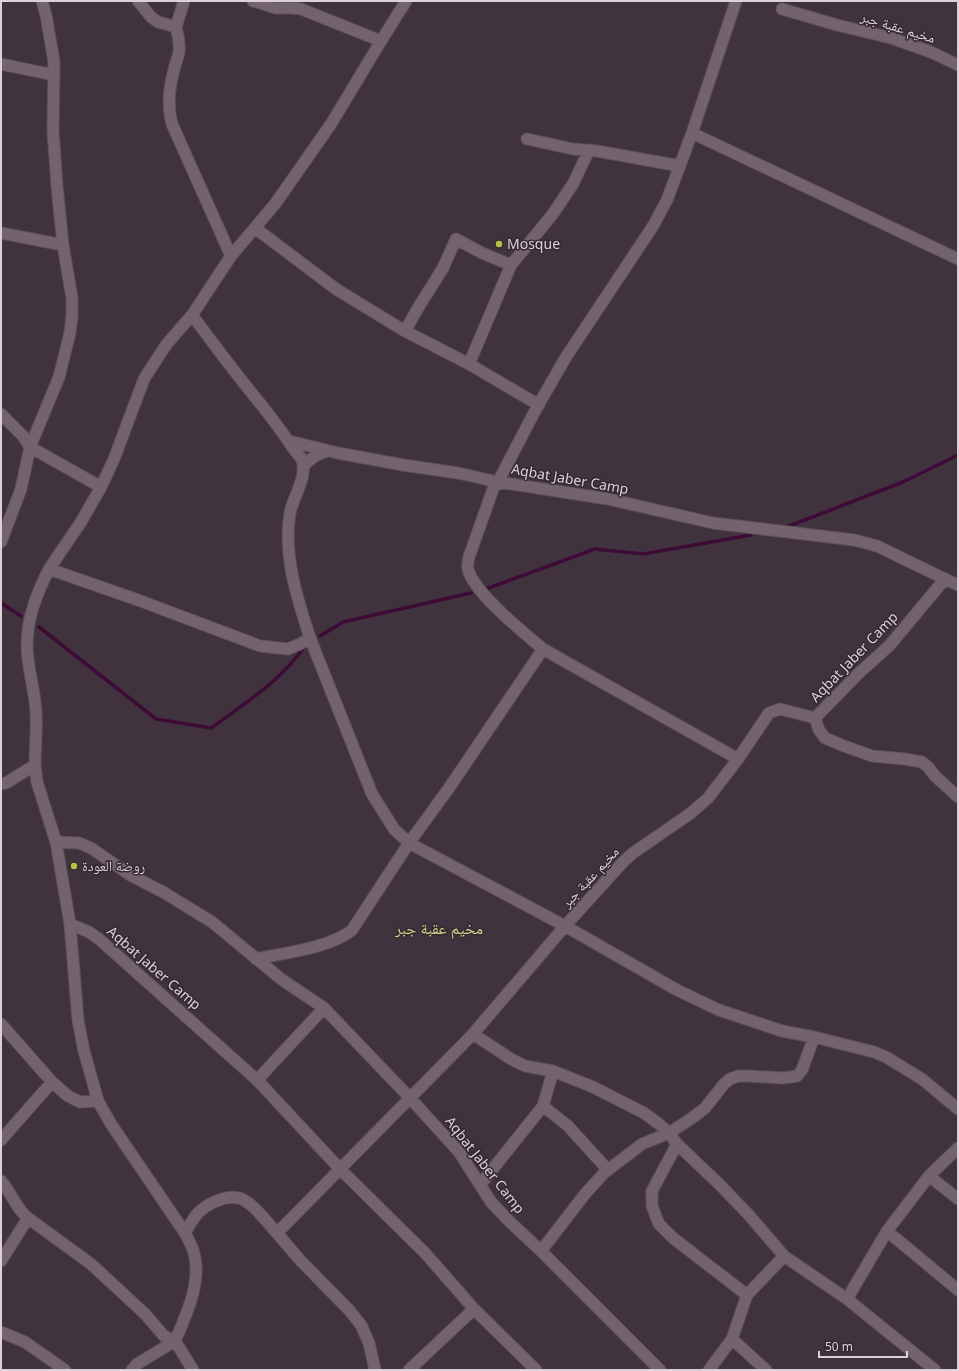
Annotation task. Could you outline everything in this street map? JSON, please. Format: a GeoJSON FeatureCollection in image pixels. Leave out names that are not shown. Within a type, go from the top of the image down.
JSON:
{"type":"FeatureCollection","features":[{"type":"Feature","properties":{"kind":"street"},"geometry":{"type":"LineString","coordinates":[[1,542],[21,489],[30,448],[59,377],[70,333],[72,316],[72,298],[63,245],[57,186],[54,131],[54,62],[51,38],[42,1]]}},
{"type":"Feature","properties":{"kind":"street"},"geometry":{"type":"LineString","coordinates":[[138,1],[151,17],[158,22],[176,27]]}},
{"type":"Feature","properties":{"kind":"street"},"geometry":{"type":"LineString","coordinates":[[184,1],[176,27],[179,52],[173,72],[168,106],[170,119],[231,256]]}},
{"type":"Feature","properties":{"kind":"street"},"geometry":{"type":"LineString","coordinates":[[253,1],[276,8],[300,9],[380,41]]}},
{"type":"Feature","properties":{"kind":"street"},"geometry":{"type":"LineString","coordinates":[[132,1370],[137,1364],[175,1341],[185,1318],[196,1281],[197,1268],[194,1252],[185,1233],[111,1124],[98,1101],[84,1051],[78,1020],[70,924],[56,842],[37,782],[35,765],[36,713],[27,646],[33,604],[38,590],[49,569],[81,522],[101,488],[114,459],[144,379],[166,345],[192,315],[231,256],[274,204],[331,124],[380,41],[406,1]]}},
{"type":"Feature","properties":{"kind":"street"},"geometry":{"type":"LineString","coordinates":[[289,441],[402,465],[458,473],[498,482],[566,357],[653,226],[667,200],[692,133],[736,1]]}},
{"type":"Feature","properties":{"kind":"street","name":"مخيم عقبة جبر"},"geometry":{"type":"LineString","coordinates":[[782,9],[837,25],[891,38],[931,52],[958,65]]}},
{"type":"Feature","properties":{"kind":"street"},"geometry":{"type":"LineString","coordinates":[[1,64],[54,74]]}},
{"type":"Feature","properties":{"kind":"street"},"geometry":{"type":"LineString","coordinates":[[692,133],[958,259]]}},
{"type":"Feature","properties":{"kind":"street"},"geometry":{"type":"LineString","coordinates":[[527,139],[573,149],[589,150],[680,166]]}},
{"type":"Feature","properties":{"kind":"street"},"geometry":{"type":"LineString","coordinates":[[468,364],[511,265],[552,215],[573,184],[589,150]]}},
{"type":"Feature","properties":{"kind":"street"},"geometry":{"type":"LineString","coordinates":[[255,228],[336,289],[405,331],[468,364],[539,405]]}},
{"type":"Feature","properties":{"kind":"street"},"geometry":{"type":"LineString","coordinates":[[1,233],[63,245]]}},
{"type":"Feature","properties":{"kind":"street"},"geometry":{"type":"LineString","coordinates":[[405,331],[443,268],[456,239],[482,253],[511,265]]}},
{"type":"Feature","properties":{"kind":"street"},"geometry":{"type":"LineString","coordinates":[[192,315],[244,384],[279,427],[302,461],[302,478],[290,511],[288,525],[289,554],[296,592],[310,638],[372,794],[394,829],[409,843],[565,926],[474,1034],[277,1233]]}},
{"type":"Feature","properties":{"kind":"street"},"geometry":{"type":"LineString","coordinates":[[1,414],[22,436],[30,448],[101,488]]}},
{"type":"Feature","properties":{"kind":"street"},"geometry":{"type":"LineString","coordinates":[[303,467],[308,459],[316,454],[328,450]]}},
{"type":"Feature","properties":{"kind":"street","name":"Aqbat Jaber Camp"},"geometry":{"type":"LineString","coordinates":[[543,649],[490,602],[470,575],[467,567],[469,557],[490,497],[498,482],[608,499],[713,523],[854,540],[876,546],[958,585]]}},
{"type":"Feature","properties":{"kind":"street"},"geometry":{"type":"LineString","coordinates":[[49,569],[138,600],[260,646],[288,649],[310,638]]}},
{"type":"Feature","properties":{"kind":"street","name":"Aqbat Jaber Camp"},"geometry":{"type":"LineString","coordinates":[[815,718],[859,673],[889,646],[945,579]]}},
{"type":"Feature","properties":{"kind":"street"},"geometry":{"type":"LineString","coordinates":[[256,959],[324,944],[345,936],[352,930],[409,843],[449,788],[543,649],[738,759]]}},
{"type":"Feature","properties":{"kind":"street","name":"مخيم عقبة جبر"},"geometry":{"type":"LineString","coordinates":[[815,718],[780,709],[769,712],[738,759],[708,798],[691,813],[632,853],[565,926],[644,972],[719,1010],[782,1031],[814,1037],[886,1057],[922,1079],[958,1108]]}},
{"type":"Feature","properties":{"kind":"street"},"geometry":{"type":"LineString","coordinates":[[815,718],[819,730],[825,738],[844,746],[872,756],[922,762],[958,798]]}},
{"type":"Feature","properties":{"kind":"street"},"geometry":{"type":"LineString","coordinates":[[3,785],[35,765]]}},
{"type":"Feature","properties":{"kind":"street","name":"Aqbat Jaber Camp"},"geometry":{"type":"LineString","coordinates":[[56,842],[79,843],[91,848],[130,875],[163,892],[212,922],[281,979],[324,1008],[459,1152],[492,1202],[660,1370]]}},
{"type":"Feature","properties":{"kind":"street","name":"Aqbat Jaber Camp"},"geometry":{"type":"LineString","coordinates":[[70,924],[90,932],[99,939],[257,1080],[341,1170],[426,1254],[474,1309],[536,1370]]}},
{"type":"Feature","properties":{"kind":"street"},"geometry":{"type":"LineString","coordinates":[[257,1080],[324,1008]]}},
{"type":"Feature","properties":{"kind":"street"},"geometry":{"type":"LineString","coordinates":[[1,1024],[52,1082],[73,1099],[80,1102],[98,1101]]}},
{"type":"Feature","properties":{"kind":"street"},"geometry":{"type":"LineString","coordinates":[[474,1034],[511,1059],[525,1066],[553,1071],[615,1097],[644,1113],[669,1133],[677,1144],[719,1184],[748,1214],[784,1256],[847,1299],[935,1370]]}},
{"type":"Feature","properties":{"kind":"street"},"geometry":{"type":"LineString","coordinates":[[541,1251],[592,1186],[608,1170],[642,1144],[669,1133],[692,1118],[705,1108],[724,1084],[730,1079],[738,1076],[783,1078],[797,1076],[802,1070],[814,1037]]}},
{"type":"Feature","properties":{"kind":"street"},"geometry":{"type":"LineString","coordinates":[[480,1185],[543,1106],[553,1071]]}},
{"type":"Feature","properties":{"kind":"street"},"geometry":{"type":"LineString","coordinates":[[1,1140],[52,1082]]}},
{"type":"Feature","properties":{"kind":"street"},"geometry":{"type":"LineString","coordinates":[[543,1106],[568,1126],[608,1170]]}},
{"type":"Feature","properties":{"kind":"street"},"geometry":{"type":"LineString","coordinates":[[677,1144],[652,1191],[652,1206],[659,1224],[673,1238],[747,1294]]}},
{"type":"Feature","properties":{"kind":"street"},"geometry":{"type":"LineString","coordinates":[[847,1299],[887,1231],[929,1176],[958,1148]]}},
{"type":"Feature","properties":{"kind":"street"},"geometry":{"type":"LineString","coordinates":[[929,1176],[958,1199]]}},
{"type":"Feature","properties":{"kind":"street"},"geometry":{"type":"LineString","coordinates":[[1,1181],[5,1185],[17,1207],[28,1218],[91,1264],[145,1314],[164,1336],[175,1341],[193,1370]]}},
{"type":"Feature","properties":{"kind":"street"},"geometry":{"type":"LineString","coordinates":[[185,1233],[190,1223],[199,1212],[223,1198],[240,1198],[247,1202],[349,1310],[361,1325],[369,1342],[375,1370]]}},
{"type":"Feature","properties":{"kind":"street"},"geometry":{"type":"LineString","coordinates":[[1,1261],[28,1218]]}},
{"type":"Feature","properties":{"kind":"street"},"geometry":{"type":"LineString","coordinates":[[887,1231],[958,1290]]}},
{"type":"Feature","properties":{"kind":"street"},"geometry":{"type":"LineString","coordinates":[[709,1370],[732,1338],[747,1294],[784,1256]]}},
{"type":"Feature","properties":{"kind":"street"},"geometry":{"type":"LineString","coordinates":[[409,1370],[474,1309]]}},
{"type":"Feature","properties":{"kind":"street"},"geometry":{"type":"LineString","coordinates":[[1,1332],[25,1342],[65,1370]]}},
{"type":"Feature","properties":{"kind":"street"},"geometry":{"type":"LineString","coordinates":[[732,1338],[766,1370]]}},
{"type":"Feature","properties":{"kind":"waterway"},"geometry":{"type":"LineString","coordinates":[[784,528],[903,482],[958,455]]}},
{"type":"Feature","properties":{"kind":"waterway"},"geometry":{"type":"LineString","coordinates":[[483,590],[595,549],[643,554],[751,535]]}},
{"type":"Feature","properties":{"kind":"waterway"},"geometry":{"type":"LineString","coordinates":[[320,636],[343,622],[471,593]]}},
{"type":"Feature","properties":{"kind":"waterway"},"geometry":{"type":"LineString","coordinates":[[1,603],[21,616]]}},
{"type":"Feature","properties":{"kind":"waterway"},"geometry":{"type":"LineString","coordinates":[[39,627],[156,719],[211,728],[249,701],[273,681],[295,659],[304,647]]}},
{"type":"Feature","properties":{"kind":"place","name":"Mosque"},"geometry":{"type":"Point","coordinates":[499,244]}},
{"type":"Feature","properties":{"kind":"place","name":"روضة العودة"},"geometry":{"type":"Point","coordinates":[74,866]}},
{"type":"Feature","properties":{"kind":"district","name":"مخيم عقبة جبر"},"geometry":{"type":"Point","coordinates":[439,928]}}]}
